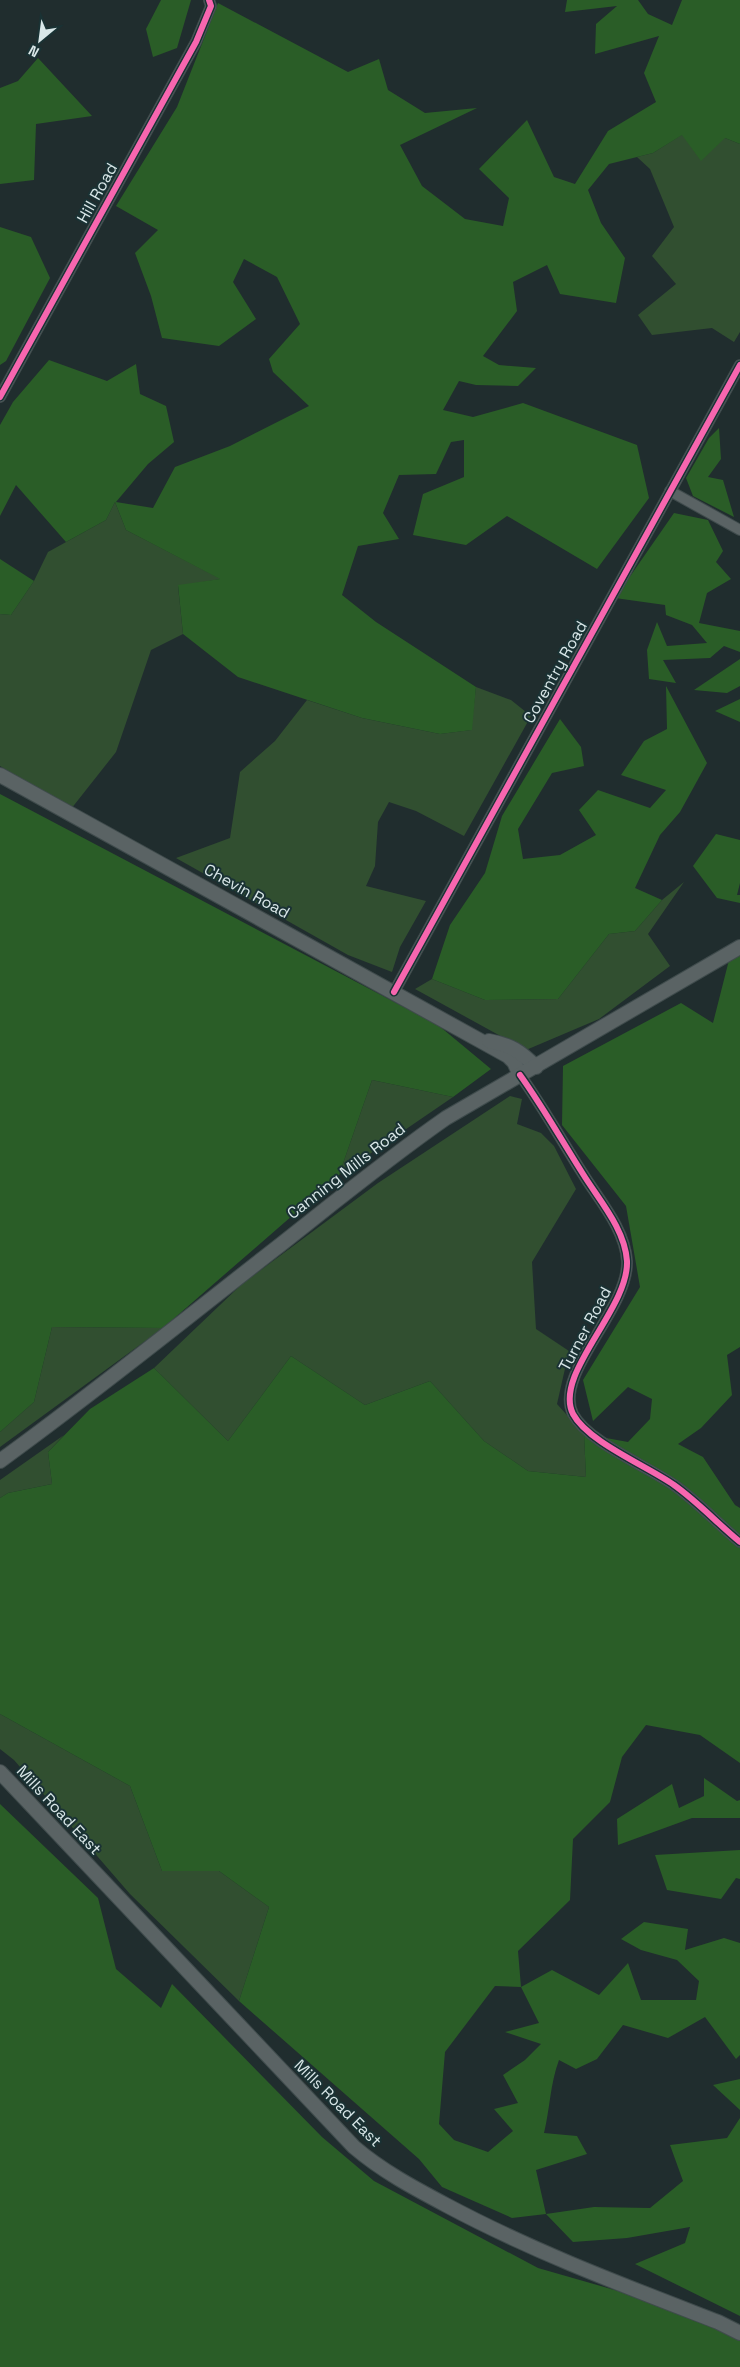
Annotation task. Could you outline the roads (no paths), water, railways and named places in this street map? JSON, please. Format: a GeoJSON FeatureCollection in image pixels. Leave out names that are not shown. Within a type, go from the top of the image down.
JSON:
{"type":"FeatureCollection","features":[{"type":"Feature","properties":{"kind":"main road","name":"Chevin Road"},"geometry":{"type":"LineString","coordinates":[[0,775],[508,1056],[514,1062],[520,1075]]}},
{"type":"Feature","properties":{"kind":"main road","name":"Canning Mills Road"},"geometry":{"type":"LineString","coordinates":[[0,1461],[57,1420],[425,1133],[520,1075],[740,947]]}},
{"type":"Feature","properties":{"kind":"main road","name":"Chevin Road"},"geometry":{"type":"LineString","coordinates":[[476,1038],[510,1046],[521,1052],[536,1067]]}},
{"type":"Feature","properties":{"kind":"main road","name":"Mills Road East"},"geometry":{"type":"LineString","coordinates":[[0,1772],[340,2132],[368,2159],[402,2181],[518,2242],[567,2264],[740,2332]]}},
{"type":"Feature","properties":{"kind":"street","name":"Hill Road"},"geometry":{"type":"LineString","coordinates":[[0,397],[196,42],[211,6],[209,0]]}},
{"type":"Feature","properties":{"kind":"street","name":"Coventry Road"},"geometry":{"type":"LineString","coordinates":[[394,992],[740,365]]}},
{"type":"Feature","properties":{"kind":"street"},"geometry":{"type":"LineString","coordinates":[[670,491],[740,530]]}},
{"type":"Feature","properties":{"kind":"street","name":"Turner Road"},"geometry":{"type":"LineString","coordinates":[[520,1075],[543,1108],[610,1216],[626,1250],[627,1270],[622,1289],[572,1382],[570,1403],[573,1413],[586,1430],[675,1486],[740,1542]]}}]}
